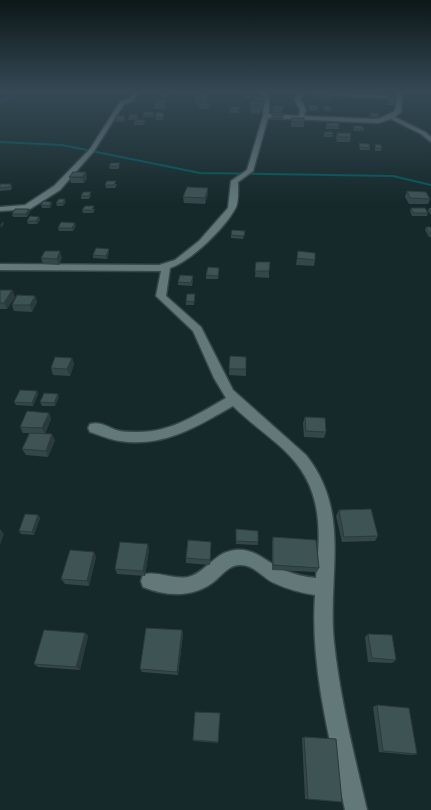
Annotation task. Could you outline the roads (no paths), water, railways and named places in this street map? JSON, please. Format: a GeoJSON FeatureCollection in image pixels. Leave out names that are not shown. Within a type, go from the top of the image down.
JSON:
{"type":"FeatureCollection","features":[{"type":"Feature","properties":{"kind":"street"},"geometry":{"type":"LineString","coordinates":[[0,210],[27,207],[56,188],[91,151],[105,129]]}},
{"type":"Feature","properties":{"kind":"street"},"geometry":{"type":"LineString","coordinates":[[0,268],[166,267],[178,262],[202,243],[232,208],[235,181],[245,174],[261,129]]}},
{"type":"Feature","properties":{"kind":"street"},"geometry":{"type":"LineString","coordinates":[[416,129],[423,132],[431,140]]}},
{"type":"Feature","properties":{"kind":"street"},"geometry":{"type":"LineString","coordinates":[[166,267],[161,296],[177,314],[197,329],[218,375],[235,399],[303,461],[318,485],[327,544],[323,616],[329,673],[335,717],[356,810]]}},
{"type":"Feature","properties":{"kind":"street"},"geometry":{"type":"LineString","coordinates":[[95,428],[119,436],[164,436],[180,430],[235,399]]}},
{"type":"Feature","properties":{"kind":"street"},"geometry":{"type":"LineString","coordinates":[[149,582],[187,587],[199,582],[220,563],[232,558],[245,558],[259,562],[277,576],[301,584],[324,588]]}},
{"type":"Feature","properties":{"kind":"waterway"},"geometry":{"type":"LineString","coordinates":[[0,142],[62,145],[200,173],[393,176],[431,185]]}}]}
